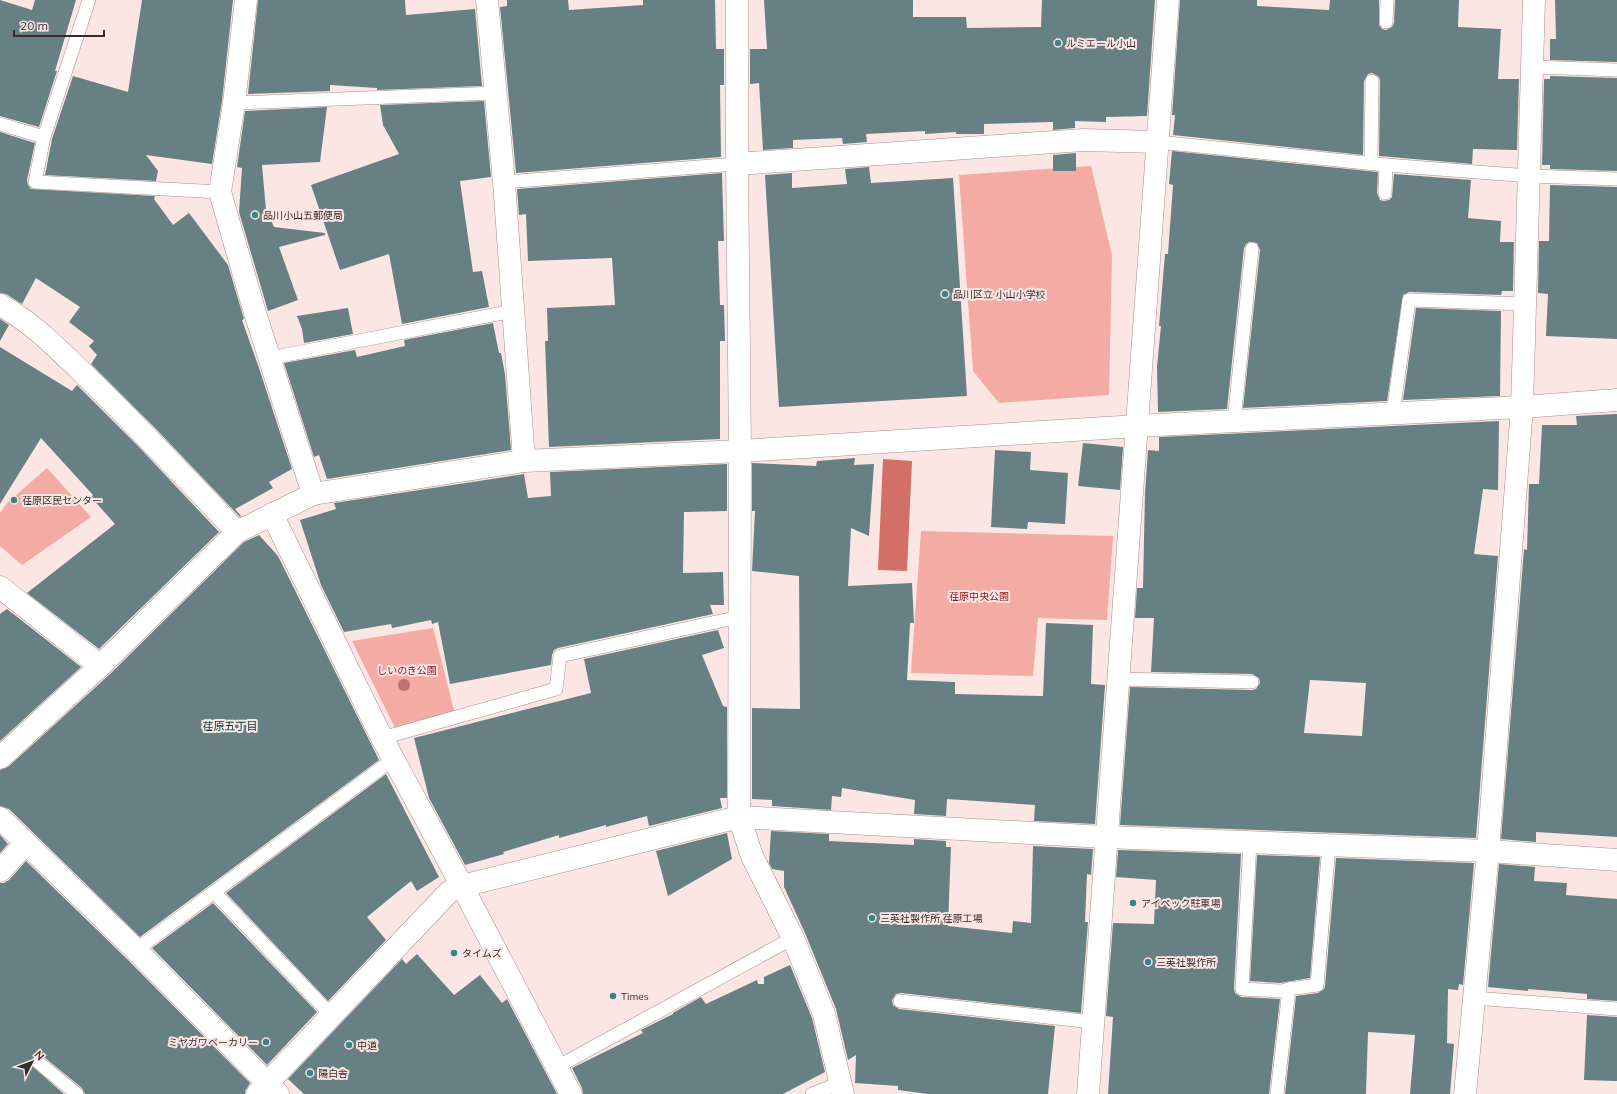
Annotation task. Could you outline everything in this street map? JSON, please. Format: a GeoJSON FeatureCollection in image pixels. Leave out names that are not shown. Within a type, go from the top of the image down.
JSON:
{"type":"FeatureCollection","features":[{"type":"Feature","properties":{"kind":"street"},"geometry":{"type":"LineString","coordinates":[[246,0],[234,103],[220,192],[313,494]]}},
{"type":"Feature","properties":{"kind":"street"},"geometry":{"type":"LineString","coordinates":[[487,0],[504,182],[524,461]]}},
{"type":"Feature","properties":{"kind":"street"},"geometry":{"type":"LineString","coordinates":[[737,0],[740,451],[739,817],[752,856],[793,938],[824,1014],[841,1088]]}},
{"type":"Feature","properties":{"kind":"street"},"geometry":{"type":"LineString","coordinates":[[1088,1094],[1105,837],[1168,0]]}},
{"type":"Feature","properties":{"kind":"street"},"geometry":{"type":"LineString","coordinates":[[1465,1094],[1488,851],[1522,407],[1534,0]]}},
{"type":"Feature","properties":{"kind":"street"},"geometry":{"type":"LineString","coordinates":[[737,164],[1083,140],[1158,142]]}},
{"type":"Feature","properties":{"kind":"street"},"geometry":{"type":"LineString","coordinates":[[0,305],[17,314],[68,358],[130,418],[237,532]]}},
{"type":"Feature","properties":{"kind":"street"},"geometry":{"type":"LineString","coordinates":[[0,758],[100,666],[237,532],[313,494],[524,461],[740,451],[1137,426],[1522,407],[1617,400]]}},
{"type":"Feature","properties":{"kind":"street"},"geometry":{"type":"LineString","coordinates":[[272,514],[392,760],[462,886],[571,1094]]}},
{"type":"Feature","properties":{"kind":"street"},"geometry":{"type":"LineString","coordinates":[[0,587],[100,666]]}},
{"type":"Feature","properties":{"kind":"street"},"geometry":{"type":"LineString","coordinates":[[0,818],[136,950],[267,1090],[332,1016],[449,892],[462,886],[739,817],[1105,837],[1488,851],[1617,860]]}},
{"type":"Feature","properties":{"kind":"street"},"geometry":{"type":"LineString","coordinates":[[0,871],[26,843]]}},
{"type":"Feature","properties":{"kind":"lane"},"geometry":{"type":"LineString","coordinates":[[89,0],[44,137],[35,182],[220,192]]}},
{"type":"Feature","properties":{"kind":"lane"},"geometry":{"type":"LineString","coordinates":[[1386,22],[1387,0]]}},
{"type":"Feature","properties":{"kind":"lane"},"geometry":{"type":"LineString","coordinates":[[1532,67],[1617,70]]}},
{"type":"Feature","properties":{"kind":"lane"},"geometry":{"type":"LineString","coordinates":[[1371,163],[1372,80]]}},
{"type":"Feature","properties":{"kind":"lane"},"geometry":{"type":"LineString","coordinates":[[234,103],[496,93]]}},
{"type":"Feature","properties":{"kind":"lane"},"geometry":{"type":"LineString","coordinates":[[0,124],[44,137]]}},
{"type":"Feature","properties":{"kind":"lane"},"geometry":{"type":"LineString","coordinates":[[1158,142],[1386,165],[1529,176],[1617,179]]}},
{"type":"Feature","properties":{"kind":"lane"},"geometry":{"type":"LineString","coordinates":[[504,182],[737,164]]}},
{"type":"Feature","properties":{"kind":"lane"},"geometry":{"type":"LineString","coordinates":[[1385,193],[1386,165]]}},
{"type":"Feature","properties":{"kind":"lane"},"geometry":{"type":"LineString","coordinates":[[1234,421],[1252,249]]}},
{"type":"Feature","properties":{"kind":"lane"},"geometry":{"type":"LineString","coordinates":[[1393,413],[1409,300],[1525,304]]}},
{"type":"Feature","properties":{"kind":"lane"},"geometry":{"type":"LineString","coordinates":[[270,358],[513,311]]}},
{"type":"Feature","properties":{"kind":"lane"},"geometry":{"type":"LineString","coordinates":[[382,738],[556,689],[560,656],[740,617]]}},
{"type":"Feature","properties":{"kind":"lane"},"geometry":{"type":"LineString","coordinates":[[1118,679],[1252,682]]}},
{"type":"Feature","properties":{"kind":"lane"},"geometry":{"type":"LineString","coordinates":[[136,950],[392,760]]}},
{"type":"Feature","properties":{"kind":"lane"},"geometry":{"type":"LineString","coordinates":[[1250,842],[1242,989],[1281,991],[1317,985],[1329,845]]}},
{"type":"Feature","properties":{"kind":"lane"},"geometry":{"type":"LineString","coordinates":[[214,892],[332,1016]]}},
{"type":"Feature","properties":{"kind":"lane"},"geometry":{"type":"LineString","coordinates":[[557,1067],[793,938]]}},
{"type":"Feature","properties":{"kind":"lane"},"geometry":{"type":"LineString","coordinates":[[1277,1094],[1289,989]]}},
{"type":"Feature","properties":{"kind":"lane"},"geometry":{"type":"LineString","coordinates":[[1474,998],[1617,1009]]}},
{"type":"Feature","properties":{"kind":"lane"},"geometry":{"type":"LineString","coordinates":[[900,1000],[1093,1022]]}},
{"type":"Feature","properties":{"kind":"lane"},"geometry":{"type":"LineString","coordinates":[[38,1063],[77,1094]]}},
{"type":"Feature","properties":{"kind":"lane"},"geometry":{"type":"LineString","coordinates":[[812,1094],[841,1088]]}},
{"type":"Feature","properties":{"kind":"green space"},"geometry":{"type":"Polygon","coordinates":[[[1091,166],[1112,255],[1109,395],[999,403],[973,371],[959,175],[1091,166]]]}},
{"type":"Feature","properties":{"kind":"green space"},"geometry":{"type":"Polygon","coordinates":[[[47,468],[91,517],[22,565],[0,546],[0,513],[8,502],[47,468]]]}},
{"type":"Feature","properties":{"kind":"green space","name":"荏原中央公園"},"geometry":{"type":"Polygon","coordinates":[[[921,531],[1113,536],[1107,620],[1038,618],[1033,676],[911,673],[921,531]]]}},
{"type":"Feature","properties":{"kind":"green space","name":"しいのき公園"},"geometry":{"type":"Polygon","coordinates":[[[433,628],[455,714],[396,730],[352,641],[433,628]]]}},
{"type":"Feature","properties":{"kind":"shaded area"},"geometry":{"type":"Polygon","coordinates":[[[883,459],[912,461],[907,571],[878,570],[883,459]]]}},
{"type":"Feature","properties":{"kind":"building"},"geometry":{"type":"Polygon","coordinates":[[[0,0],[32,10],[35,0],[76,0],[55,71],[57,71],[39,127],[0,116],[0,0]]]}},
{"type":"Feature","properties":{"kind":"building"},"geometry":{"type":"Polygon","coordinates":[[[142,0],[233,0],[222,101],[212,164],[146,155],[158,171],[156,181],[45,175],[52,139],[73,76],[128,92],[142,0]]]}},
{"type":"Feature","properties":{"kind":"building"},"geometry":{"type":"Polygon","coordinates":[[[258,0],[405,0],[406,15],[475,9],[482,86],[377,90],[377,88],[330,85],[330,91],[248,94],[258,0]]]}},
{"type":"Feature","properties":{"kind":"building"},"geometry":{"type":"Polygon","coordinates":[[[507,0],[568,0],[569,10],[643,5],[643,0],[715,0],[716,49],[724,49],[724,85],[720,85],[721,157],[516,173],[500,7],[507,6],[507,0]]]}},
{"type":"Feature","properties":{"kind":"building"},"geometry":{"type":"Polygon","coordinates":[[[764,0],[913,0],[913,17],[966,17],[967,28],[1041,27],[1042,0],[1155,0],[1147,116],[1106,117],[1106,122],[1075,121],[1075,128],[1053,130],[1053,122],[984,124],[984,134],[956,134],[956,132],[925,134],[925,131],[866,134],[867,142],[843,144],[842,138],[793,140],[793,148],[763,150],[759,83],[750,84],[750,49],[767,49],[764,0]]]}},
{"type":"Feature","properties":{"kind":"building"},"geometry":{"type":"Polygon","coordinates":[[[1180,0],[1257,0],[1257,6],[1329,10],[1330,0],[1379,0],[1379,25],[1382,29],[1386,30],[1392,27],[1394,23],[1395,0],[1459,0],[1458,27],[1501,29],[1498,79],[1519,79],[1517,150],[1473,149],[1472,164],[1379,156],[1380,81],[1379,77],[1372,73],[1368,74],[1364,81],[1363,155],[1173,135],[1175,115],[1172,115],[1180,0]]]}},
{"type":"Feature","properties":{"kind":"building"},"geometry":{"type":"Polygon","coordinates":[[[1555,0],[1617,0],[1617,62],[1550,60],[1550,39],[1556,39],[1555,0]]]}},
{"type":"Feature","properties":{"kind":"building"},"geometry":{"type":"Polygon","coordinates":[[[1550,76],[1617,78],[1617,171],[1550,169],[1550,165],[1542,165],[1544,79],[1550,79],[1550,76]]]}},
{"type":"Feature","properties":{"kind":"building"},"geometry":{"type":"Polygon","coordinates":[[[484,101],[491,177],[460,181],[473,272],[482,271],[489,307],[402,324],[389,254],[340,270],[311,185],[399,154],[383,125],[380,105],[484,101]]]}},
{"type":"Feature","properties":{"kind":"building"},"geometry":{"type":"Polygon","coordinates":[[[327,107],[320,162],[262,165],[266,210],[274,227],[325,233],[325,235],[279,247],[298,300],[268,311],[239,212],[242,168],[237,167],[245,111],[327,107]]]}},
{"type":"Feature","properties":{"kind":"building"},"geometry":{"type":"Polygon","coordinates":[[[0,132],[35,143],[27,180],[31,189],[155,196],[154,199],[173,225],[189,213],[228,265],[244,319],[242,320],[292,469],[269,482],[273,488],[235,509],[241,516],[240,517],[91,364],[97,355],[89,346],[94,341],[69,322],[80,307],[36,278],[22,304],[6,294],[0,293],[0,132]]]}},
{"type":"Feature","properties":{"kind":"building"},"geometry":{"type":"Polygon","coordinates":[[[1172,151],[1378,172],[1377,193],[1380,200],[1384,201],[1389,200],[1392,197],[1394,174],[1471,180],[1468,218],[1501,221],[1500,242],[1514,242],[1513,291],[1502,291],[1501,295],[1409,292],[1403,295],[1387,401],[1243,408],[1260,250],[1257,243],[1249,242],[1244,248],[1227,409],[1158,412],[1157,367],[1161,326],[1159,326],[1165,254],[1168,254],[1173,185],[1169,184],[1172,151]]]}},
{"type":"Feature","properties":{"kind":"building"},"geometry":{"type":"Polygon","coordinates":[[[1076,153],[1076,171],[1053,171],[1053,155],[1076,153]]]}},
{"type":"Feature","properties":{"kind":"building"},"geometry":{"type":"Polygon","coordinates":[[[869,167],[871,183],[953,178],[967,396],[779,407],[765,175],[792,173],[792,188],[847,184],[845,169],[869,167]]]}},
{"type":"Feature","properties":{"kind":"building"},"geometry":{"type":"Polygon","coordinates":[[[722,173],[724,241],[718,241],[720,305],[724,305],[725,341],[720,341],[720,439],[549,447],[545,341],[548,341],[547,308],[615,305],[612,258],[528,261],[526,214],[519,215],[517,189],[722,173]]]}},
{"type":"Feature","properties":{"kind":"building"},"geometry":{"type":"Polygon","coordinates":[[[1550,185],[1617,187],[1617,339],[1546,336],[1548,294],[1538,293],[1539,241],[1549,241],[1550,185]]]}},
{"type":"Feature","properties":{"kind":"building"},"geometry":{"type":"Polygon","coordinates":[[[348,308],[353,334],[304,343],[302,329],[297,316],[348,308]]]}},
{"type":"Feature","properties":{"kind":"building"},"geometry":{"type":"Polygon","coordinates":[[[1416,308],[1501,311],[1500,396],[1403,400],[1416,308]]]}},
{"type":"Feature","properties":{"kind":"building"},"geometry":{"type":"Polygon","coordinates":[[[0,319],[9,325],[0,341],[0,319]]]}},
{"type":"Feature","properties":{"kind":"building"},"geometry":{"type":"Polygon","coordinates":[[[493,323],[505,374],[511,450],[327,479],[319,455],[314,457],[284,363],[355,350],[357,357],[405,346],[404,340],[493,323]]]}},
{"type":"Feature","properties":{"kind":"building"},"geometry":{"type":"Polygon","coordinates":[[[0,347],[72,391],[77,385],[138,446],[219,532],[99,649],[27,593],[115,524],[91,497],[93,495],[41,438],[0,504],[0,347]]]}},
{"type":"Feature","properties":{"kind":"building"},"geometry":{"type":"Polygon","coordinates":[[[1617,414],[1617,837],[1536,832],[1536,842],[1501,839],[1524,549],[1527,550],[1529,484],[1539,484],[1542,425],[1577,425],[1576,416],[1617,414]]]}},
{"type":"Feature","properties":{"kind":"building"},"geometry":{"type":"Polygon","coordinates":[[[1499,421],[1498,490],[1483,489],[1474,554],[1498,556],[1476,838],[1120,825],[1130,687],[1252,690],[1256,689],[1260,683],[1259,678],[1252,674],[1151,672],[1154,618],[1135,618],[1137,588],[1143,588],[1145,493],[1148,450],[1159,451],[1159,437],[1499,421]],[[1310,680],[1304,733],[1362,736],[1366,683],[1310,680]]]}},
{"type":"Feature","properties":{"kind":"building"},"geometry":{"type":"Polygon","coordinates":[[[1083,443],[1123,447],[1120,490],[1078,486],[1083,443]]]}},
{"type":"Feature","properties":{"kind":"building"},"geometry":{"type":"Polygon","coordinates":[[[995,450],[1031,452],[1030,470],[1068,473],[1065,524],[1028,522],[1027,529],[991,527],[995,450]]]}},
{"type":"Feature","properties":{"kind":"building"},"geometry":{"type":"Polygon","coordinates":[[[855,458],[854,465],[874,464],[869,536],[851,528],[848,586],[912,583],[914,623],[910,623],[907,680],[955,682],[955,694],[1043,696],[1046,623],[1093,625],[1091,684],[1105,685],[1095,824],[1034,821],[1035,805],[947,799],[946,816],[914,814],[915,800],[842,788],[841,797],[832,796],[831,810],[772,806],[772,800],[752,799],[752,708],[800,709],[799,576],[752,571],[755,511],[752,511],[752,463],[816,466],[817,461],[855,458]]]}},
{"type":"Feature","properties":{"kind":"building"},"geometry":{"type":"Polygon","coordinates":[[[727,464],[727,511],[684,512],[683,573],[723,572],[724,605],[710,605],[713,614],[558,648],[554,650],[551,665],[450,684],[438,622],[432,624],[431,620],[392,628],[391,624],[344,632],[321,585],[300,520],[336,509],[334,503],[524,474],[528,498],[551,496],[550,472],[727,464]]]}},
{"type":"Feature","properties":{"kind":"building"},"geometry":{"type":"Polygon","coordinates":[[[259,535],[278,556],[379,760],[140,937],[9,809],[0,806],[0,770],[8,767],[109,675],[244,542],[259,535]]]}},
{"type":"Feature","properties":{"kind":"building"},"geometry":{"type":"Polygon","coordinates":[[[7,609],[81,667],[0,741],[0,614],[7,609]]]}},
{"type":"Feature","properties":{"kind":"building"},"geometry":{"type":"Polygon","coordinates":[[[718,630],[724,648],[702,655],[723,706],[727,707],[727,798],[720,798],[722,808],[649,826],[647,816],[606,827],[606,825],[559,838],[559,835],[503,852],[504,854],[465,865],[429,798],[414,738],[591,693],[584,659],[718,630]]]}},
{"type":"Feature","properties":{"kind":"building"},"geometry":{"type":"Polygon","coordinates":[[[386,774],[439,877],[417,891],[411,881],[367,917],[386,940],[328,1001],[226,893],[386,774]]]}},
{"type":"Feature","properties":{"kind":"building"},"geometry":{"type":"Polygon","coordinates":[[[771,831],[829,834],[829,841],[914,845],[914,839],[946,841],[946,847],[951,847],[948,926],[1012,933],[1013,921],[1031,923],[1033,846],[1093,849],[1091,875],[1087,874],[1085,922],[1088,922],[1081,1013],[901,993],[896,994],[892,1000],[893,1005],[899,1009],[1055,1026],[1048,1094],[928,1094],[898,1090],[898,1086],[855,1083],[856,1055],[848,1060],[836,1009],[805,933],[784,887],[784,871],[772,869],[769,863],[771,831]]]}},
{"type":"Feature","properties":{"kind":"building"},"geometry":{"type":"Polygon","coordinates":[[[727,833],[732,859],[668,896],[656,851],[727,833]]]}},
{"type":"Feature","properties":{"kind":"building"},"geometry":{"type":"Polygon","coordinates":[[[0,835],[8,844],[0,853],[0,835]]]}},
{"type":"Feature","properties":{"kind":"building"},"geometry":{"type":"Polygon","coordinates":[[[1118,850],[1241,854],[1234,989],[1235,993],[1241,997],[1280,999],[1269,1094],[1108,1094],[1113,1017],[1106,1016],[1113,923],[1154,924],[1156,880],[1116,877],[1118,850]]]}},
{"type":"Feature","properties":{"kind":"building"},"geometry":{"type":"Polygon","coordinates":[[[1257,855],[1320,857],[1310,978],[1280,983],[1250,981],[1257,855]]]}},
{"type":"Feature","properties":{"kind":"building"},"geometry":{"type":"Polygon","coordinates":[[[1336,858],[1474,863],[1463,985],[1459,984],[1458,990],[1448,989],[1447,1043],[1454,1044],[1450,1094],[1410,1094],[1415,1035],[1368,1032],[1366,1094],[1285,1094],[1296,996],[1318,993],[1324,989],[1325,986],[1336,858]]]}},
{"type":"Feature","properties":{"kind":"building"},"geometry":{"type":"Polygon","coordinates":[[[26,861],[127,959],[250,1083],[245,1091],[245,1094],[85,1094],[82,1088],[40,1055],[33,1058],[32,1066],[64,1094],[0,1094],[0,883],[4,883],[9,880],[26,861]]]}},
{"type":"Feature","properties":{"kind":"building"},"geometry":{"type":"Polygon","coordinates":[[[1499,864],[1535,867],[1534,881],[1567,883],[1566,895],[1617,899],[1617,1001],[1587,999],[1587,994],[1488,987],[1499,864]]]}},
{"type":"Feature","properties":{"kind":"building"},"geometry":{"type":"Polygon","coordinates":[[[213,903],[317,1012],[267,1065],[152,948],[213,903]]]}},
{"type":"Feature","properties":{"kind":"building"},"geometry":{"type":"Polygon","coordinates":[[[417,954],[454,995],[480,975],[502,1003],[507,999],[557,1094],[304,1094],[288,1079],[402,959],[406,964],[417,954]]]}},
{"type":"Feature","properties":{"kind":"building"},"geometry":{"type":"Polygon","coordinates":[[[790,965],[812,1018],[825,1072],[783,1094],[583,1094],[582,1088],[572,1068],[643,1033],[641,1030],[673,1014],[701,997],[706,1004],[757,980],[758,984],[764,984],[764,977],[790,965]]]}},
{"type":"Feature","properties":{"kind":"building"},"geometry":{"type":"Polygon","coordinates":[[[1587,1015],[1617,1017],[1617,1081],[1584,1080],[1587,1015]]]}},
{"type":"Feature","properties":{"kind":"place","name":"ルミエール小山"},"geometry":{"type":"Point","coordinates":[1058,43]}},
{"type":"Feature","properties":{"kind":"place","name":"品川小山五郵便局"},"geometry":{"type":"Point","coordinates":[255,215]}},
{"type":"Feature","properties":{"kind":"place","name":"品川区立 小山小学校"},"geometry":{"type":"Point","coordinates":[945,294]}},
{"type":"Feature","properties":{"kind":"place","name":"荏原区民センター"},"geometry":{"type":"Point","coordinates":[14,500]}},
{"type":"Feature","properties":{"kind":"place","name":"アイペック駐車場"},"geometry":{"type":"Point","coordinates":[1133,903]}},
{"type":"Feature","properties":{"kind":"place","name":"三英社製作所 荏原工場"},"geometry":{"type":"Point","coordinates":[872,918]}},
{"type":"Feature","properties":{"kind":"place","name":"タイムズ"},"geometry":{"type":"Point","coordinates":[454,953]}},
{"type":"Feature","properties":{"kind":"place","name":"三英社製作所"},"geometry":{"type":"Point","coordinates":[1148,962]}},
{"type":"Feature","properties":{"kind":"place","name":"Times"},"geometry":{"type":"Point","coordinates":[613,996]}},
{"type":"Feature","properties":{"kind":"place","name":"ミヤガワベーカリー"},"geometry":{"type":"Point","coordinates":[266,1042]}},
{"type":"Feature","properties":{"kind":"place","name":"中道"},"geometry":{"type":"Point","coordinates":[349,1045]}},
{"type":"Feature","properties":{"kind":"place","name":"陽白舎"},"geometry":{"type":"Point","coordinates":[310,1073]}},
{"type":"Feature","properties":{"kind":"district","name":"荏原五丁目"},"geometry":{"type":"Point","coordinates":[230,726]}}]}
